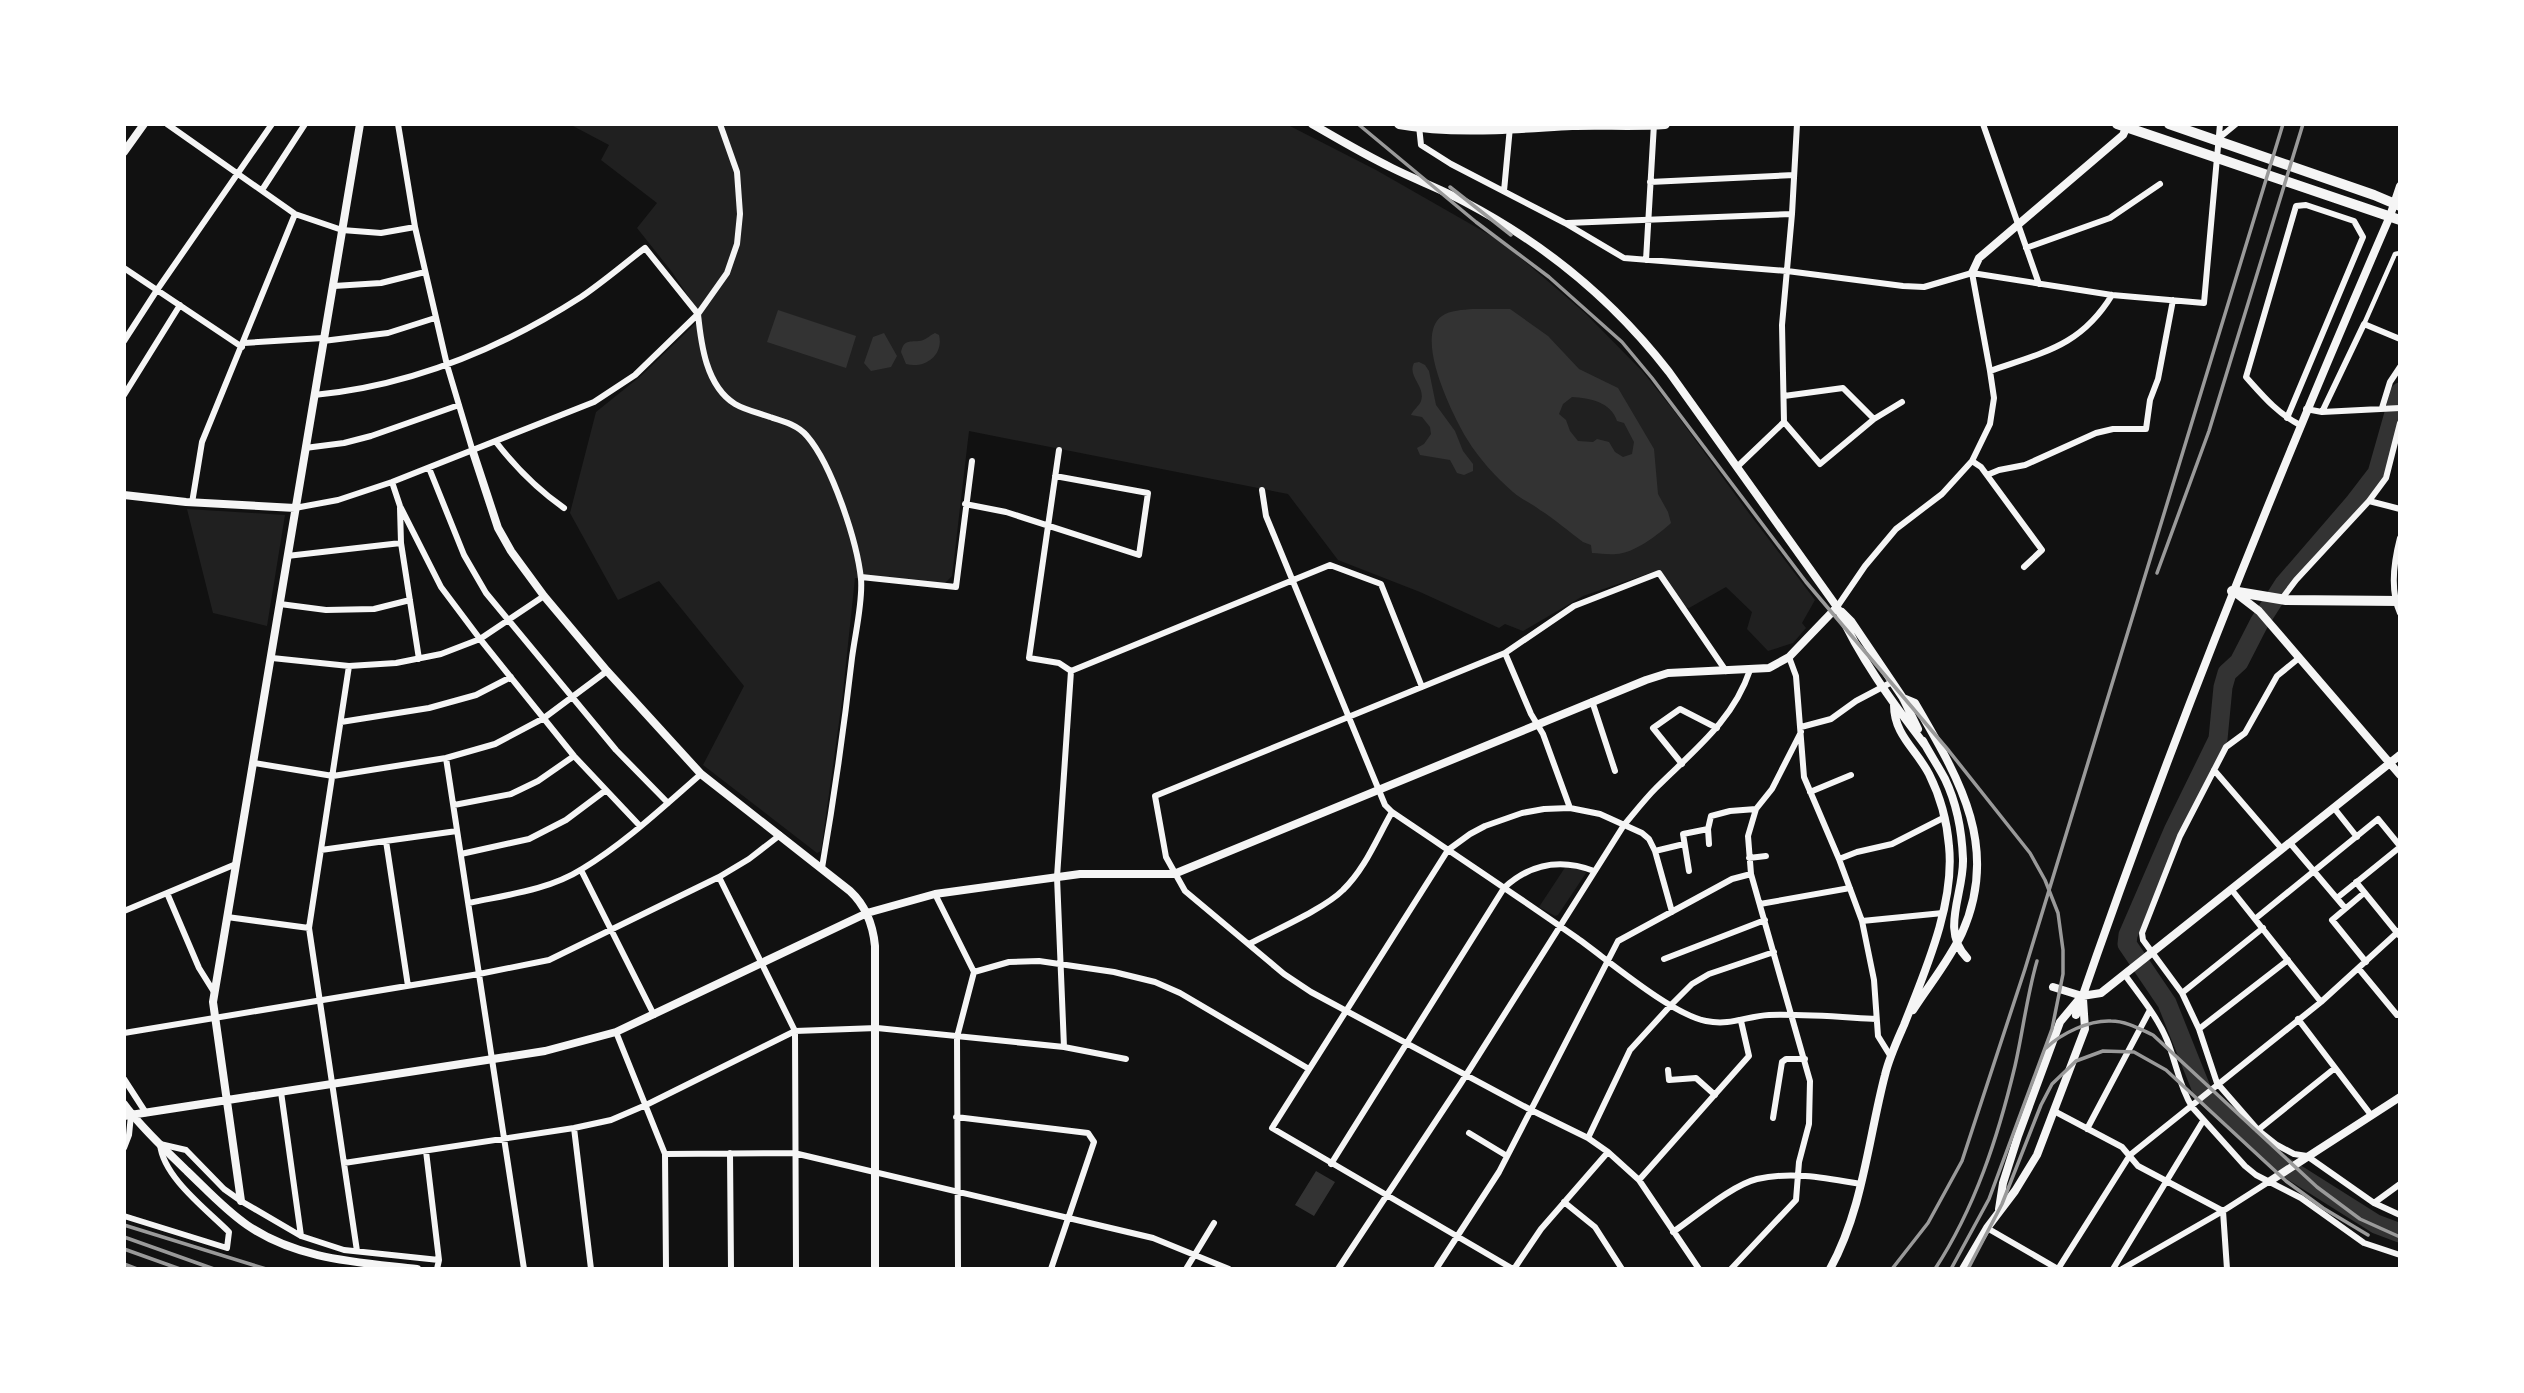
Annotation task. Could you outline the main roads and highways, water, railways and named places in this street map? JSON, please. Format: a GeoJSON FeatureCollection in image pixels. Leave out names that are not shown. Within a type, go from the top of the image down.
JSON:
{"type":"FeatureCollection","features":[{"type":"Feature","properties":{"kind":"main road"},"geometry":{"type":"LineString","coordinates":[[1399,124],[1510,127],[1665,124]]}},
{"type":"Feature","properties":{"kind":"main road"},"geometry":{"type":"LineString","coordinates":[[2169,124],[2397,205]]}},
{"type":"Feature","properties":{"kind":"main road"},"geometry":{"type":"LineString","coordinates":[[2124,126],[2395,218]]}},
{"type":"Feature","properties":{"kind":"main road"},"geometry":{"type":"LineString","coordinates":[[2232,591],[2284,600],[2397,601]]}},
{"type":"Feature","properties":{"kind":"waterway"},"geometry":{"type":"LineString","coordinates":[[2400,392],[2377,473],[2284,584],[2259,623],[2239,662],[2227,673],[2218,739],[2173,831],[2128,935],[2127,944],[2167,1003],[2203,1093],[2276,1161],[2376,1224],[2400,1233]]}},
{"type":"Feature","properties":{"kind":"railway"},"geometry":{"type":"LineString","coordinates":[[1358,124],[1476,222],[1549,277],[1622,342],[1806,582],[1949,751],[2030,853],[2045,880],[2058,913],[2063,950],[2063,974],[2052,1029],[1989,1199],[1951,1269]]}},
{"type":"Feature","properties":{"kind":"railway"},"geometry":{"type":"LineString","coordinates":[[1892,1269],[1928,1223],[1962,1161],[2025,969],[2283,124]]}},
{"type":"Feature","properties":{"kind":"railway"},"geometry":{"type":"LineString","coordinates":[[2157,573],[2209,431],[2303,124]]}},
{"type":"Feature","properties":{"kind":"railway"},"geometry":{"type":"LineString","coordinates":[[1450,187],[1511,235]]}},
{"type":"Feature","properties":{"kind":"railway"},"geometry":{"type":"LineString","coordinates":[[1935,1269],[1962,1222],[1993,1145],[2015,1066],[2037,961]]}},
{"type":"Feature","properties":{"kind":"railway"},"geometry":{"type":"LineString","coordinates":[[2046,1048],[2076,1028],[2103,1021],[2122,1022],[2153,1035],[2317,1187],[2360,1219],[2400,1237]]}},
{"type":"Feature","properties":{"kind":"railway"},"geometry":{"type":"LineString","coordinates":[[1968,1269],[2002,1204],[2052,1084],[2076,1061],[2103,1051],[2134,1052],[2166,1070],[2286,1181],[2323,1208],[2368,1235]]}},
{"type":"Feature","properties":{"kind":"railway"},"geometry":{"type":"LineString","coordinates":[[124,1225],[266,1269]]}},
{"type":"Feature","properties":{"kind":"railway"},"geometry":{"type":"LineString","coordinates":[[124,1237],[214,1269]]}},
{"type":"Feature","properties":{"kind":"railway"},"geometry":{"type":"LineString","coordinates":[[124,1249],[180,1269]]}},
{"type":"Feature","properties":{"kind":"railway"},"geometry":{"type":"LineString","coordinates":[[124,1264],[137,1269]]}}]}
